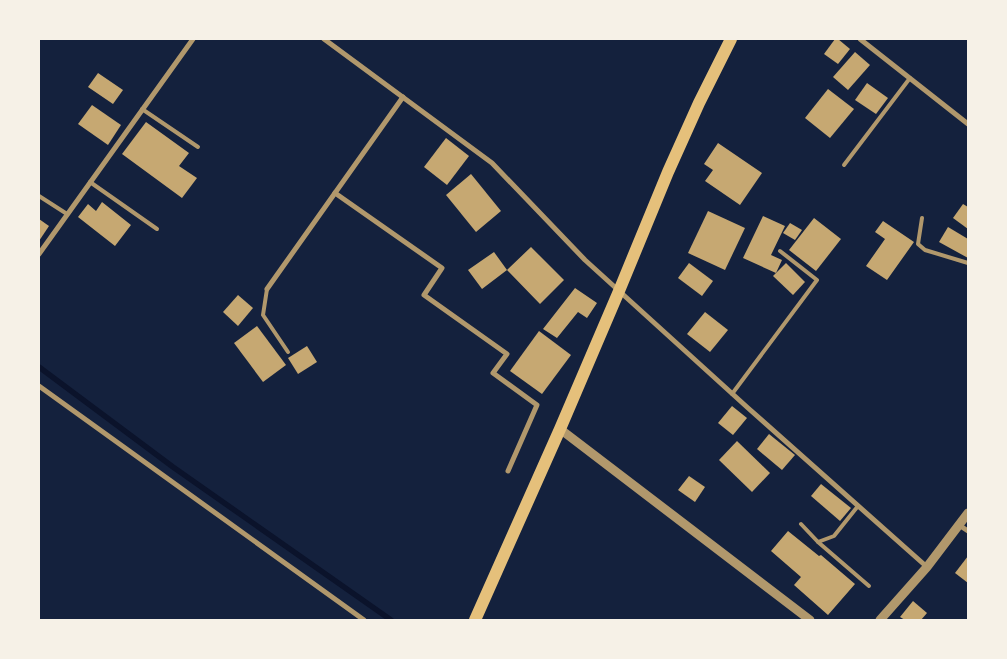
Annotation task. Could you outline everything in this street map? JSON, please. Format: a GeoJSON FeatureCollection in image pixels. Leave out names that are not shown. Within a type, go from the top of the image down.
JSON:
{"type":"FeatureCollection","features":[{"type":"Feature","properties":{"kind":"main road"},"geometry":{"type":"LineString","coordinates":[[475,620],[560,429],[668,172],[699,103],[731,39]]}},
{"type":"Feature","properties":{"kind":"street"},"geometry":{"type":"LineString","coordinates":[[39,254],[193,39]]}},
{"type":"Feature","properties":{"kind":"street"},"geometry":{"type":"LineString","coordinates":[[324,39],[492,163],[585,260],[732,394],[927,567]]}},
{"type":"Feature","properties":{"kind":"street"},"geometry":{"type":"LineString","coordinates":[[860,39],[968,124]]}},
{"type":"Feature","properties":{"kind":"street"},"geometry":{"type":"LineString","coordinates":[[267,290],[403,97]]}},
{"type":"Feature","properties":{"kind":"street"},"geometry":{"type":"LineString","coordinates":[[335,193],[442,268],[424,295],[507,354],[493,373],[537,405],[508,471]]}},
{"type":"Feature","properties":{"kind":"street"},"geometry":{"type":"LineString","coordinates":[[39,386],[363,620]]}},
{"type":"Feature","properties":{"kind":"street"},"geometry":{"type":"LineString","coordinates":[[560,429],[810,620]]}},
{"type":"Feature","properties":{"kind":"street"},"geometry":{"type":"LineString","coordinates":[[880,620],[927,567],[968,513]]}},
{"type":"Feature","properties":{"kind":"street"},"geometry":{"type":"LineString","coordinates":[[959,525],[968,531]]}},
{"type":"Feature","properties":{"kind":"lane"},"geometry":{"type":"LineString","coordinates":[[844,165],[910,78]]}},
{"type":"Feature","properties":{"kind":"lane"},"geometry":{"type":"LineString","coordinates":[[142,109],[198,148]]}},
{"type":"Feature","properties":{"kind":"lane"},"geometry":{"type":"LineString","coordinates":[[90,182],[156,229]]}},
{"type":"Feature","properties":{"kind":"lane"},"geometry":{"type":"LineString","coordinates":[[39,196],[67,214]]}},
{"type":"Feature","properties":{"kind":"lane"},"geometry":{"type":"LineString","coordinates":[[922,218],[918,244],[925,250],[968,263]]}},
{"type":"Feature","properties":{"kind":"lane"},"geometry":{"type":"LineString","coordinates":[[732,394],[817,280],[780,251]]}},
{"type":"Feature","properties":{"kind":"lane"},"geometry":{"type":"LineString","coordinates":[[267,290],[263,315],[288,352]]}},
{"type":"Feature","properties":{"kind":"lane"},"geometry":{"type":"LineString","coordinates":[[818,542],[834,536],[858,506]]}},
{"type":"Feature","properties":{"kind":"lane"},"geometry":{"type":"LineString","coordinates":[[801,524],[818,542],[869,586]]}},
{"type":"Feature","properties":{"kind":"building"},"geometry":{"type":"Polygon","coordinates":[[[835,39],[838,39],[850,49],[838,64],[824,54],[835,39]]]}},
{"type":"Feature","properties":{"kind":"building"},"geometry":{"type":"Polygon","coordinates":[[[855,52],[870,65],[848,90],[833,77],[855,52]]]}},
{"type":"Feature","properties":{"kind":"building"},"geometry":{"type":"Polygon","coordinates":[[[98,73],[123,90],[113,104],[88,87],[98,73]]]}},
{"type":"Feature","properties":{"kind":"building"},"geometry":{"type":"Polygon","coordinates":[[[867,83],[888,98],[876,114],[855,100],[867,83]]]}},
{"type":"Feature","properties":{"kind":"building"},"geometry":{"type":"Polygon","coordinates":[[[828,89],[854,109],[830,138],[805,118],[828,89]]]}},
{"type":"Feature","properties":{"kind":"building"},"geometry":{"type":"Polygon","coordinates":[[[92,105],[121,125],[108,145],[78,124],[92,105]]]}},
{"type":"Feature","properties":{"kind":"building"},"geometry":{"type":"Polygon","coordinates":[[[146,122],[189,153],[179,166],[197,178],[182,198],[122,154],[146,122]]]}},
{"type":"Feature","properties":{"kind":"building"},"geometry":{"type":"Polygon","coordinates":[[[446,138],[469,156],[447,185],[424,167],[446,138]]]}},
{"type":"Feature","properties":{"kind":"building"},"geometry":{"type":"Polygon","coordinates":[[[718,143],[762,173],[740,205],[705,181],[713,170],[704,164],[718,143]]]}},
{"type":"Feature","properties":{"kind":"building"},"geometry":{"type":"Polygon","coordinates":[[[471,174],[501,211],[476,232],[446,195],[471,174]]]}},
{"type":"Feature","properties":{"kind":"building"},"geometry":{"type":"Polygon","coordinates":[[[102,202],[131,225],[115,246],[78,217],[88,204],[96,211],[102,202]]]}},
{"type":"Feature","properties":{"kind":"building"},"geometry":{"type":"Polygon","coordinates":[[[963,204],[968,207],[968,229],[953,218],[963,204]]]}},
{"type":"Feature","properties":{"kind":"building"},"geometry":{"type":"Polygon","coordinates":[[[708,211],[745,228],[725,270],[688,253],[708,211]]]}},
{"type":"Feature","properties":{"kind":"building"},"geometry":{"type":"Polygon","coordinates":[[[763,216],[785,226],[771,255],[782,260],[776,273],[743,258],[763,216]]]}},
{"type":"Feature","properties":{"kind":"building"},"geometry":{"type":"Polygon","coordinates":[[[814,218],[841,239],[816,271],[789,250],[814,218]]]}},
{"type":"Feature","properties":{"kind":"building"},"geometry":{"type":"Polygon","coordinates":[[[39,219],[49,226],[39,241],[39,219]]]}},
{"type":"Feature","properties":{"kind":"building"},"geometry":{"type":"Polygon","coordinates":[[[883,221],[914,242],[887,280],[866,266],[885,239],[875,232],[883,221]]]}},
{"type":"Feature","properties":{"kind":"building"},"geometry":{"type":"Polygon","coordinates":[[[790,223],[802,230],[795,240],[783,233],[790,223]]]}},
{"type":"Feature","properties":{"kind":"building"},"geometry":{"type":"Polygon","coordinates":[[[948,227],[968,239],[968,258],[939,242],[948,227]]]}},
{"type":"Feature","properties":{"kind":"building"},"geometry":{"type":"Polygon","coordinates":[[[531,247],[564,280],[540,304],[507,270],[531,247]]]}},
{"type":"Feature","properties":{"kind":"building"},"geometry":{"type":"Polygon","coordinates":[[[494,252],[507,270],[482,289],[468,270],[494,252]]]}},
{"type":"Feature","properties":{"kind":"building"},"geometry":{"type":"Polygon","coordinates":[[[689,263],[713,281],[702,296],[678,278],[689,263]]]}},
{"type":"Feature","properties":{"kind":"building"},"geometry":{"type":"Polygon","coordinates":[[[786,263],[805,282],[793,295],[773,276],[786,263]]]}},
{"type":"Feature","properties":{"kind":"building"},"geometry":{"type":"Polygon","coordinates":[[[575,288],[597,303],[587,318],[578,312],[557,338],[543,329],[575,288]]]}},
{"type":"Feature","properties":{"kind":"building"},"geometry":{"type":"Polygon","coordinates":[[[238,295],[253,308],[238,326],[223,312],[238,295]]]}},
{"type":"Feature","properties":{"kind":"building"},"geometry":{"type":"Polygon","coordinates":[[[705,312],[728,330],[710,352],[687,334],[705,312]]]}},
{"type":"Feature","properties":{"kind":"building"},"geometry":{"type":"Polygon","coordinates":[[[257,326],[286,365],[263,382],[234,343],[257,326]]]}},
{"type":"Feature","properties":{"kind":"building"},"geometry":{"type":"Polygon","coordinates":[[[539,331],[571,355],[542,394],[510,371],[539,331]]]}},
{"type":"Feature","properties":{"kind":"building"},"geometry":{"type":"Polygon","coordinates":[[[307,346],[317,362],[298,374],[288,358],[307,346]]]}},
{"type":"Feature","properties":{"kind":"building"},"geometry":{"type":"Polygon","coordinates":[[[732,406],[747,418],[733,435],[718,423],[732,406]]]}},
{"type":"Feature","properties":{"kind":"building"},"geometry":{"type":"Polygon","coordinates":[[[769,434],[795,455],[782,470],[757,449],[769,434]]]}},
{"type":"Feature","properties":{"kind":"building"},"geometry":{"type":"Polygon","coordinates":[[[737,441],[770,473],[752,492],[719,460],[737,441]]]}},
{"type":"Feature","properties":{"kind":"building"},"geometry":{"type":"Polygon","coordinates":[[[689,476],[705,487],[695,502],[678,490],[689,476]]]}},
{"type":"Feature","properties":{"kind":"building"},"geometry":{"type":"Polygon","coordinates":[[[821,484],[851,508],[840,521],[811,496],[821,484]]]}},
{"type":"Feature","properties":{"kind":"building"},"geometry":{"type":"Polygon","coordinates":[[[788,531],[819,556],[821,555],[855,584],[828,615],[794,585],[801,577],[771,551],[788,531]]]}},
{"type":"Feature","properties":{"kind":"building"},"geometry":{"type":"Polygon","coordinates":[[[968,556],[968,583],[955,573],[968,556]]]}},
{"type":"Feature","properties":{"kind":"building"},"geometry":{"type":"Polygon","coordinates":[[[913,601],[927,613],[921,620],[905,620],[900,617],[913,601]]]}},
{"type":"Feature","properties":{"kind":"waterway"},"geometry":{"type":"LineString","coordinates":[[39,367],[173,467],[391,620]]}}]}
